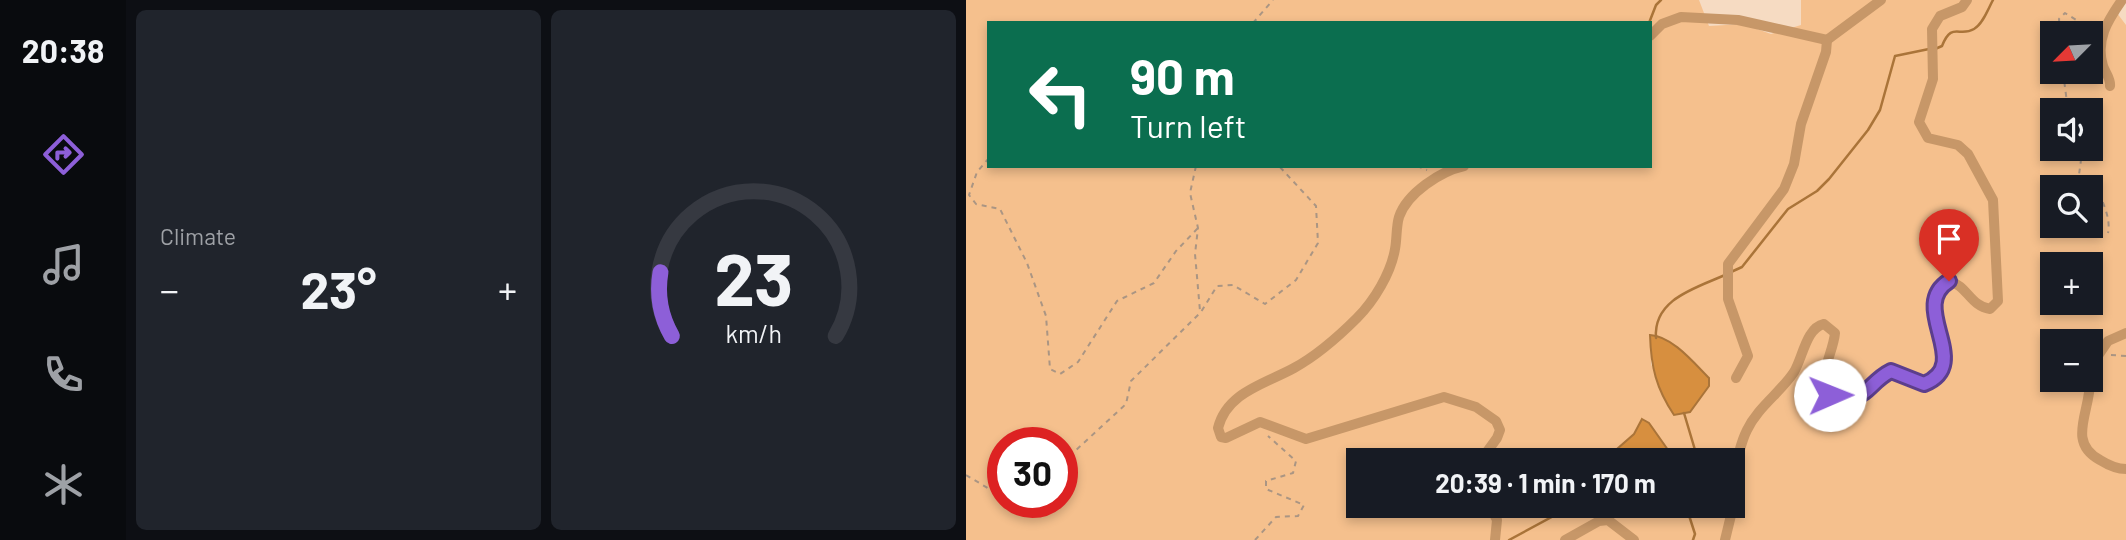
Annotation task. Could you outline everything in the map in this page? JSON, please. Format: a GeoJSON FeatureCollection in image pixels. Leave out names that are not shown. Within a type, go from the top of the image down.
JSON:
{"type":"FeatureCollection","features":[{"type":"Feature","properties":{"kind":"street"},"geometry":{"type":"LineString","coordinates":[[1736,378],[1748,356],[1728,299],[1730,259],[1784,189],[1794,164],[1801,124],[1811,99],[1827,40],[1881,0]]}},
{"type":"Feature","properties":{"kind":"street"},"geometry":{"type":"LineString","coordinates":[[1741,448],[1745,432],[1793,373],[1811,332],[1817,326],[1824,324],[1835,333],[1824,372],[1826,389],[1830,395],[1849,399],[1864,395],[1891,371],[1924,384],[1942,371],[1945,360],[1944,342],[1934,320],[1935,301],[1941,285],[1949,281],[1959,283],[1976,304],[1984,308],[1990,309],[1998,301],[1993,200],[1968,154],[1958,145],[1928,138],[1919,122],[1933,79],[1931,29],[1940,16],[1962,6],[1967,0]]}},
{"type":"Feature","properties":{"kind":"street"},"geometry":{"type":"LineString","coordinates":[[2110,86],[2101,58],[2102,38],[2105,24],[2122,0]]}},
{"type":"Feature","properties":{"kind":"street"},"geometry":{"type":"LineString","coordinates":[[1652,34],[1662,24],[1681,17],[1738,20],[1827,40]]}},
{"type":"Feature","properties":{"kind":"street"},"geometry":{"type":"LineString","coordinates":[[1459,168],[1436,177],[1418,192],[1400,216],[1393,259],[1376,293],[1358,317],[1296,367],[1240,395],[1224,410],[1218,428],[1221,437],[1226,438],[1260,422],[1306,439],[1444,397],[1476,407],[1496,421],[1500,430],[1490,448]]}},
{"type":"Feature","properties":{"kind":"street"},"geometry":{"type":"LineString","coordinates":[[2103,348],[2108,341],[2126,333]]}},
{"type":"Feature","properties":{"kind":"street"},"geometry":{"type":"LineString","coordinates":[[2090,392],[2081,439],[2084,449],[2103,462],[2126,469]]}},
{"type":"Feature","properties":{"kind":"street"},"geometry":{"type":"LineString","coordinates":[[1495,540],[1496,518]]}},
{"type":"Feature","properties":{"kind":"street"},"geometry":{"type":"LineString","coordinates":[[1725,540],[1730,518]]}},
{"type":"Feature","properties":{"kind":"street"},"geometry":{"type":"LineString","coordinates":[[1565,540],[1599,521],[1608,520],[1634,540]]}},
{"type":"Feature","properties":{"kind":"path"},"geometry":{"type":"LineString","coordinates":[[1255,21],[1273,0]]}},
{"type":"Feature","properties":{"kind":"path"},"geometry":{"type":"LineString","coordinates":[[2059,21],[2066,13],[2078,21]]}},
{"type":"Feature","properties":{"kind":"path"},"geometry":{"type":"LineString","coordinates":[[987,160],[977,172],[970,195],[976,204],[999,209],[1027,263],[1046,316],[1050,369],[1060,374],[1078,362],[1117,301],[1154,283],[1176,251],[1198,228]]}},
{"type":"Feature","properties":{"kind":"path"},"geometry":{"type":"LineString","coordinates":[[1195,168],[1189,193],[1198,228],[1195,254],[1200,312]]}},
{"type":"Feature","properties":{"kind":"path"},"geometry":{"type":"LineString","coordinates":[[1078,448],[1126,404],[1131,381],[1200,312],[1217,286],[1233,285],[1265,304],[1296,280],[1318,243],[1316,206],[1281,168]]}},
{"type":"Feature","properties":{"kind":"path"},"geometry":{"type":"LineString","coordinates":[[2103,202],[2110,223],[2108,233]]}},
{"type":"Feature","properties":{"kind":"path"},"geometry":{"type":"LineString","coordinates":[[1255,540],[1276,517],[1298,516],[1304,505],[1266,489],[1266,481],[1293,473],[1296,461],[1271,441],[1260,422]]}},
{"type":"Feature","properties":{"kind":"path"},"geometry":{"type":"LineString","coordinates":[[966,475],[987,488]]}},
{"type":"Feature","properties":{"kind":"shaded area"},"geometry":{"type":"Polygon","coordinates":[[[966,0],[1699,0],[1709,26],[1743,24],[1771,34],[1801,25],[1801,0],[2125,0],[2117,13],[2126,25],[2126,540],[966,540],[966,0]],[[1651,335],[1651,364],[1674,415],[1690,412],[1699,396],[1704,394],[1709,378],[1673,345],[1651,335]]]}},
{"type":"Feature","properties":{"kind":"shaded area"},"geometry":{"type":"Polygon","coordinates":[[[1650,335],[1674,345],[1709,378],[1709,386],[1690,412],[1674,415],[1663,396],[1653,367],[1650,335]]]}},
{"type":"Feature","properties":{"kind":"shaded area"},"geometry":{"type":"Polygon","coordinates":[[[1642,419],[1649,423],[1667,448],[1618,448],[1634,434],[1642,419]]]}},
{"type":"Feature","properties":{"kind":"waterway"},"geometry":{"type":"LineString","coordinates":[[1650,21],[1661,0]]}},
{"type":"Feature","properties":{"kind":"waterway"},"geometry":{"type":"LineString","coordinates":[[1935,49],[1942,46],[1949,34],[1977,27],[1993,0]]}},
{"type":"Feature","properties":{"kind":"waterway"},"geometry":{"type":"LineString","coordinates":[[1731,272],[1742,267],[1788,209],[1817,191],[1829,179],[1868,130],[1880,110],[1895,56],[1929,49]]}},
{"type":"Feature","properties":{"kind":"waterway"},"geometry":{"type":"LineString","coordinates":[[1656,338],[1661,314],[1669,304],[1690,290],[1725,275]]}},
{"type":"Feature","properties":{"kind":"waterway"},"geometry":{"type":"LineString","coordinates":[[1684,413],[1694,448]]}},
{"type":"Feature","properties":{"kind":"waterway"},"geometry":{"type":"LineString","coordinates":[[1509,540],[1550,518]]}},
{"type":"Feature","properties":{"kind":"waterway"},"geometry":{"type":"LineString","coordinates":[[1690,518],[1695,534],[1693,540]]}},
{"type":"Feature","properties":{"kind":"route"},"geometry":{"type":"LineString","coordinates":[[1830,395],[1849,399],[1864,395],[1884,374],[1891,371],[1915,383],[1932,381],[1942,371],[1945,360],[1944,342],[1934,320],[1935,301],[1941,285],[1949,281]]}}]}
